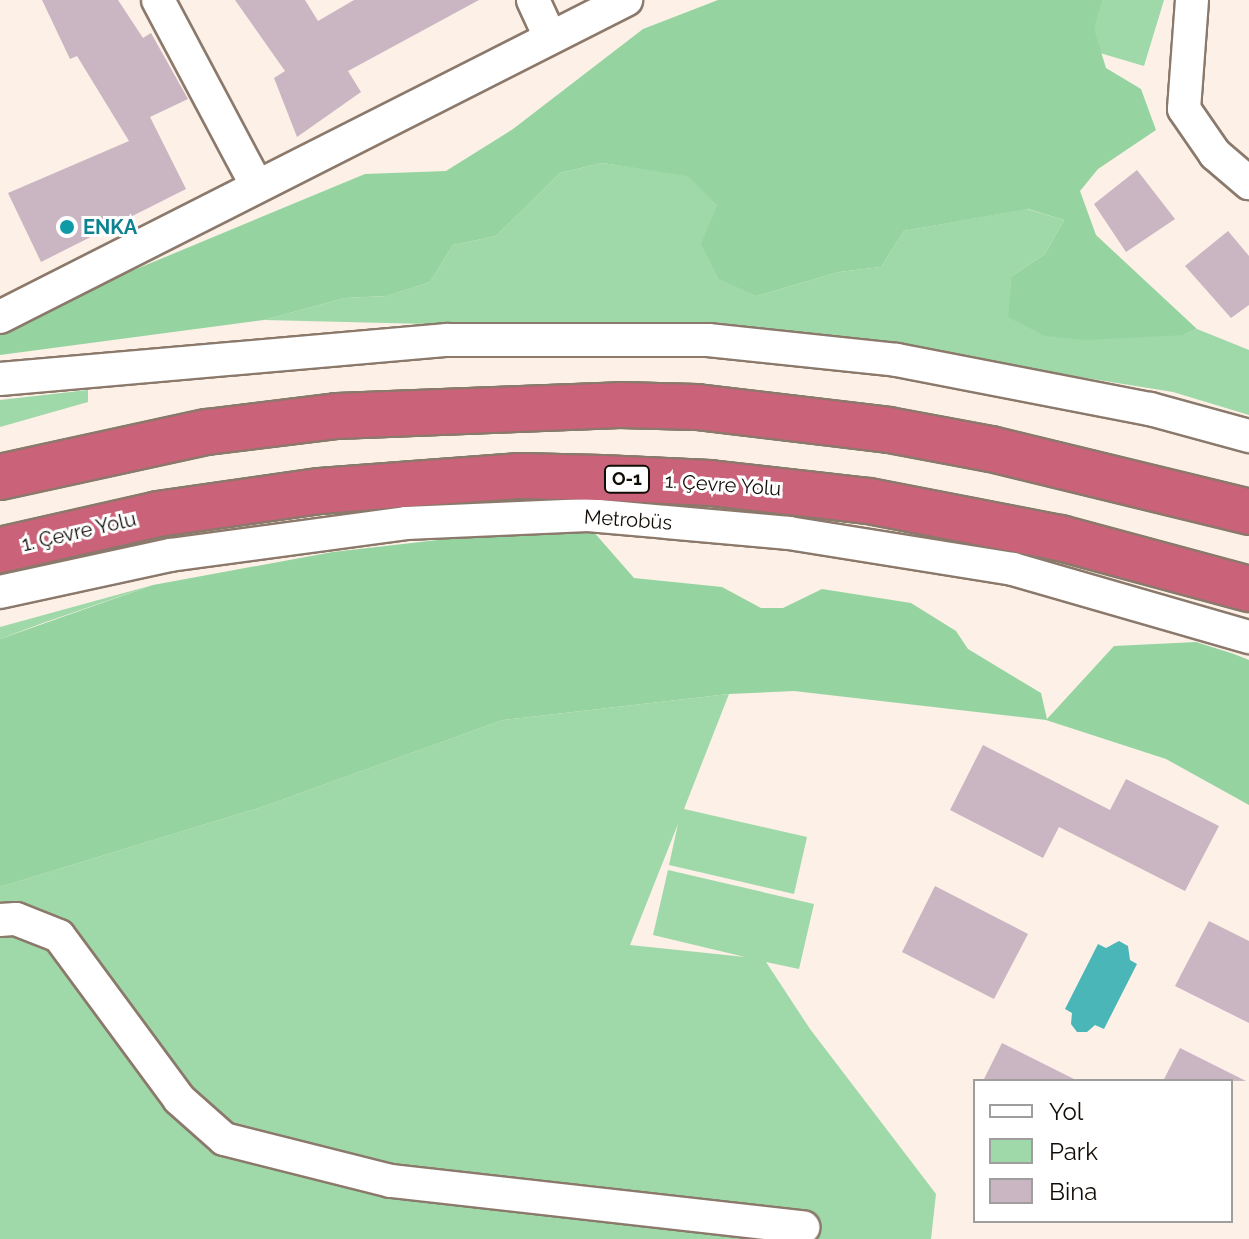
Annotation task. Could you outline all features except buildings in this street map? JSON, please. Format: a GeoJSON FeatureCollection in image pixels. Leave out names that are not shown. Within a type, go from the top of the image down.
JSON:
{"type":"FeatureCollection","features":[{"type":"Feature","properties":{"kind":"highway"},"geometry":{"type":"LineString","coordinates":[[0,477],[207,432],[337,416],[620,405],[697,407],[889,430],[1006,452],[1249,512]]}},
{"type":"Feature","properties":{"kind":"highway","name":"1. Çevre Yolu"},"geometry":{"type":"LineString","coordinates":[[0,550],[158,514],[320,491],[520,476],[602,478],[794,490],[907,507],[1116,551],[1249,589]]}},
{"type":"Feature","properties":{"kind":"street"},"geometry":{"type":"LineString","coordinates":[[158,0],[256,184]]}},
{"type":"Feature","properties":{"kind":"street"},"geometry":{"type":"LineString","coordinates":[[533,0],[550,37]]}},
{"type":"Feature","properties":{"kind":"street"},"geometry":{"type":"LineString","coordinates":[[0,317],[256,184],[626,0]]}},
{"type":"Feature","properties":{"kind":"street"},"geometry":{"type":"LineString","coordinates":[[1192,0],[1184,109],[1215,154],[1249,183]]}},
{"type":"Feature","properties":{"kind":"street"},"geometry":{"type":"LineString","coordinates":[[0,379],[447,340],[708,340],[897,360],[1150,409],[1249,436]]}},
{"type":"Feature","properties":{"kind":"street","name":"Metrobüs"},"geometry":{"type":"LineString","coordinates":[[0,592],[170,555],[390,525],[588,515],[789,533],[1013,569],[1249,637]]}},
{"type":"Feature","properties":{"kind":"street"},"geometry":{"type":"LineString","coordinates":[[0,920],[16,919],[59,936],[179,1099],[224,1139],[391,1181],[803,1227]]}},
{"type":"Feature","properties":{"kind":"green space"},"geometry":{"type":"Polygon","coordinates":[[[718,0],[1102,0],[1094,29],[1106,68],[1141,89],[1156,130],[1098,169],[1080,191],[1096,235],[1197,329],[1184,335],[1087,340],[1045,336],[1008,317],[1012,276],[1045,254],[1064,220],[1028,209],[904,231],[881,267],[839,272],[757,296],[719,279],[701,244],[717,206],[688,176],[602,163],[560,173],[496,236],[453,245],[430,282],[387,296],[345,298],[264,320],[0,355],[0,327],[4,324],[365,174],[446,171],[513,129],[643,29],[718,0]]]}},
{"type":"Feature","properties":{"kind":"green space"},"geometry":{"type":"Polygon","coordinates":[[[1098,0],[1164,0],[1144,66],[1083,48],[1098,0]]]}},
{"type":"Feature","properties":{"kind":"green space"},"geometry":{"type":"Polygon","coordinates":[[[602,163],[688,175],[717,206],[757,296],[839,272],[881,267],[904,231],[1027,209],[1064,220],[1045,254],[1012,276],[1184,335],[1197,329],[1249,350],[1249,415],[1173,392],[807,333],[264,320],[345,298],[387,296],[430,282],[453,245],[496,236],[560,173],[602,163]]]}},
{"type":"Feature","properties":{"kind":"green space"},"geometry":{"type":"Polygon","coordinates":[[[88,390],[88,402],[0,427],[0,400],[88,390]]]}},
{"type":"Feature","properties":{"kind":"green space"},"geometry":{"type":"Polygon","coordinates":[[[542,528],[592,530],[634,578],[722,587],[761,608],[783,608],[822,589],[911,603],[956,631],[968,649],[1041,693],[1047,719],[1114,646],[1196,642],[1234,654],[1249,660],[1249,805],[1166,759],[1046,720],[794,691],[729,694],[503,720],[262,807],[0,887],[0,639],[153,585],[333,552],[542,528]]]}},
{"type":"Feature","properties":{"kind":"green space"},"geometry":{"type":"Polygon","coordinates":[[[153,585],[40,624],[0,639],[0,627],[153,585]]]}},
{"type":"Feature","properties":{"kind":"green space"},"geometry":{"type":"Polygon","coordinates":[[[729,694],[684,809],[807,837],[794,894],[669,865],[678,824],[630,945],[745,957],[653,935],[668,870],[814,904],[799,969],[766,962],[810,1029],[936,1194],[931,1239],[0,1239],[0,887],[262,807],[503,720],[729,694]]]}},
{"type":"Feature","properties":{"kind":"water"},"geometry":{"type":"Polygon","coordinates":[[[1119,941],[1128,946],[1130,960],[1137,964],[1104,1029],[1095,1025],[1087,1032],[1077,1032],[1071,1024],[1072,1013],[1065,1009],[1098,944],[1106,948],[1119,941]]]}},
{"type":"Feature","properties":{"kind":"place","name":"ENKA"},"geometry":{"type":"Point","coordinates":[67,227]}}]}
